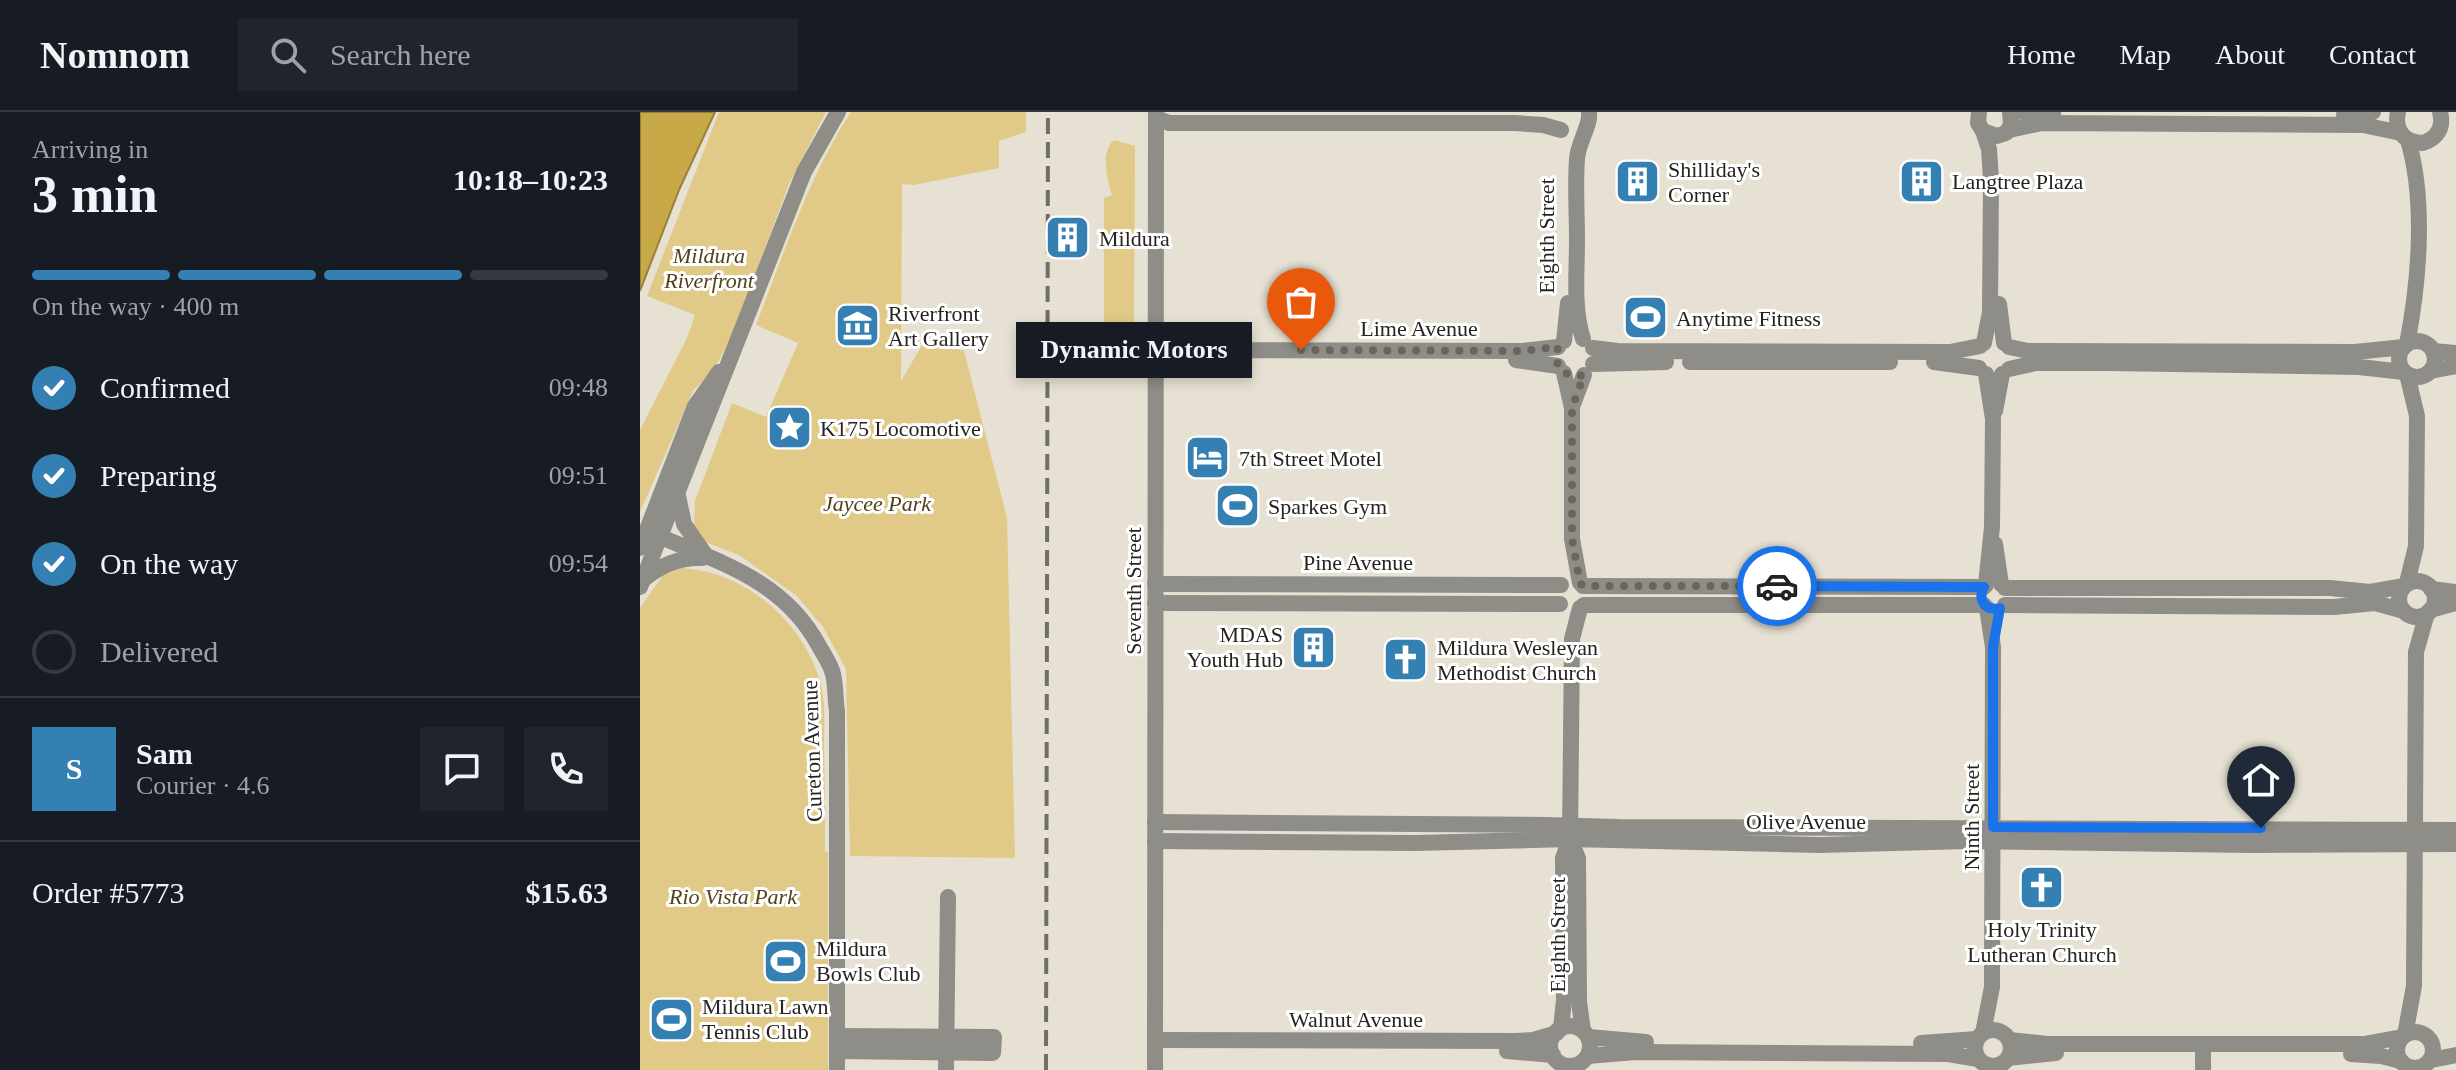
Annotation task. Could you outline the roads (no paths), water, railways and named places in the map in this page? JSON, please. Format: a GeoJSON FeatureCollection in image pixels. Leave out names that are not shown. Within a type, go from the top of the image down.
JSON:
{"type":"FeatureCollection","features":[{"type":"Feature","properties":{"kind":"street"},"geometry":{"type":"LineString","coordinates":[[640,548],[653,534],[678,491],[804,172],[838,112]]}},
{"type":"Feature","properties":{"kind":"street"},"geometry":{"type":"LineString","coordinates":[[1214,112],[1520,112]]}},
{"type":"Feature","properties":{"kind":"street","name":"Eighth Street"},"geometry":{"type":"LineString","coordinates":[[1557,112],[1556,120],[1568,147],[1568,303],[1561,344],[1561,369],[1572,408],[1572,584]]}},
{"type":"Feature","properties":{"kind":"street","name":"Eighth Street"},"geometry":{"type":"LineString","coordinates":[[1572,408],[1588,356],[1577,306],[1577,159],[1583,131],[1589,124],[1589,112]]}},
{"type":"Feature","properties":{"kind":"street"},"geometry":{"type":"LineString","coordinates":[[1979,112],[1978,123],[1989,149],[1991,179],[1990,312],[1976,357],[1994,371]]}},
{"type":"Feature","properties":{"kind":"street"},"geometry":{"type":"LineString","coordinates":[[1994,371],[2012,358],[1999,314],[1999,179],[2006,133],[2012,120],[2010,112]]}},
{"type":"Feature","properties":{"kind":"street"},"geometry":{"type":"LineString","coordinates":[[2022,112],[2316,115],[2373,112]]}},
{"type":"Feature","properties":{"kind":"street"},"geometry":{"type":"LineString","coordinates":[[2398,112],[2397,122],[2417,183],[2417,294],[2406,345],[2399,362],[2417,416]]}},
{"type":"Feature","properties":{"kind":"street"},"geometry":{"type":"LineString","coordinates":[[2417,183],[2442,121],[2440,112]]}},
{"type":"Feature","properties":{"kind":"street"},"geometry":{"type":"LineString","coordinates":[[1160,114],[1169,123],[1514,123],[1543,125],[1573,135],[1583,131]]}},
{"type":"Feature","properties":{"kind":"street","name":"Seventh Street"},"geometry":{"type":"LineString","coordinates":[[1155,1070],[1156,356],[1160,114]]}},
{"type":"Feature","properties":{"kind":"street"},"geometry":{"type":"LineString","coordinates":[[1983,131],[1992,136],[2042,123],[2363,125],[2415,143],[2456,130]]}},
{"type":"Feature","properties":{"kind":"street"},"geometry":{"type":"LineString","coordinates":[[2403,1065],[2397,1046],[2404,1036],[2414,986],[2416,652],[2399,595],[2406,584],[2416,546],[2417,416],[2428,372],[2434,362],[2417,294]]}},
{"type":"Feature","properties":{"kind":"street","name":"Lime Avenue"},"geometry":{"type":"LineString","coordinates":[[1573,337],[1588,356],[1574,376],[1561,369],[1520,360],[1175,360],[1156,356],[1175,350],[1522,351],[1561,344],[1573,337]]}},
{"type":"Feature","properties":{"kind":"street"},"geometry":{"type":"LineString","coordinates":[[1588,356],[1617,351],[1950,352],[1994,340],[2028,351],[2355,352],[2416,341],[2429,348],[2456,353]]}},
{"type":"Feature","properties":{"kind":"street"},"geometry":{"type":"LineString","coordinates":[[642,583],[653,534],[695,406],[735,349]]}},
{"type":"Feature","properties":{"kind":"street"},"geometry":{"type":"LineString","coordinates":[[1588,356],[1948,362],[1994,371],[2036,363],[2359,367],[2417,377],[2456,366]]}},
{"type":"Feature","properties":{"kind":"street","name":"Ninth Street"},"geometry":{"type":"LineString","coordinates":[[1980,1036],[1992,987],[1994,371]]}},
{"type":"Feature","properties":{"kind":"street"},"geometry":{"type":"LineString","coordinates":[[678,491],[684,524],[708,558]]}},
{"type":"Feature","properties":{"kind":"street","name":"Cureton Avenue"},"geometry":{"type":"LineString","coordinates":[[653,534],[762,582],[784,599],[814,637],[833,672],[837,711],[837,1070]]}},
{"type":"Feature","properties":{"kind":"street"},"geometry":{"type":"LineString","coordinates":[[2416,546],[2434,599],[2416,652]]}},
{"type":"Feature","properties":{"kind":"street"},"geometry":{"type":"LineString","coordinates":[[642,583],[671,561],[688,557],[708,558]]}},
{"type":"Feature","properties":{"kind":"street"},"geometry":{"type":"LineString","coordinates":[[2406,584],[2419,581],[2430,587],[2456,592]]}},
{"type":"Feature","properties":{"kind":"street","name":"Pine Avenue"},"geometry":{"type":"LineString","coordinates":[[1155,584],[1868,587],[2159,607],[2334,607],[2367,603],[2405,612]]}},
{"type":"Feature","properties":{"kind":"street"},"geometry":{"type":"LineString","coordinates":[[1572,584],[1587,597],[1572,606],[1557,592],[1572,584]]}},
{"type":"Feature","properties":{"kind":"street","name":"Pine Avenue"},"geometry":{"type":"LineString","coordinates":[[1155,603],[1572,606],[1869,604],[2159,588],[2330,588],[2370,592],[2406,584]]}},
{"type":"Feature","properties":{"kind":"street"},"geometry":{"type":"LineString","coordinates":[[1182,585],[1182,603]]}},
{"type":"Feature","properties":{"kind":"street"},"geometry":{"type":"LineString","coordinates":[[1539,585],[1540,605]]}},
{"type":"Feature","properties":{"kind":"street"},"geometry":{"type":"LineString","coordinates":[[1868,587],[1869,604]]}},
{"type":"Feature","properties":{"kind":"street"},"geometry":{"type":"LineString","coordinates":[[2159,588],[2159,607]]}},
{"type":"Feature","properties":{"kind":"street"},"geometry":{"type":"LineString","coordinates":[[2405,612],[2417,616],[2456,603]]}},
{"type":"Feature","properties":{"kind":"street","name":"Eighth Street"},"geometry":{"type":"LineString","coordinates":[[1559,1031],[1564,1000],[1563,858],[1570,832],[1572,606]]}},
{"type":"Feature","properties":{"kind":"street","name":"Olive Avenue"},"geometry":{"type":"LineString","coordinates":[[1155,822],[1570,832],[1820,845],[1993,834],[2415,837],[2456,844]]}},
{"type":"Feature","properties":{"kind":"street","name":"Olive Avenue"},"geometry":{"type":"LineString","coordinates":[[2415,837],[2456,830]]}},
{"type":"Feature","properties":{"kind":"street","name":"Eighth Street"},"geometry":{"type":"LineString","coordinates":[[1570,832],[1578,858],[1579,1002],[1585,1034]]}},
{"type":"Feature","properties":{"kind":"street","name":"Olive Avenue"},"geometry":{"type":"LineString","coordinates":[[1155,841],[1415,843],[1570,832]]}},
{"type":"Feature","properties":{"kind":"street"},"geometry":{"type":"LineString","coordinates":[[946,1070],[948,897]]}},
{"type":"Feature","properties":{"kind":"street"},"geometry":{"type":"LineString","coordinates":[[2414,986],[2434,1051],[2426,1065]]}},
{"type":"Feature","properties":{"kind":"street","name":"Ninth Street"},"geometry":{"type":"LineString","coordinates":[[1992,987],[2006,1037]]}},
{"type":"Feature","properties":{"kind":"street"},"geometry":{"type":"LineString","coordinates":[[2456,1045],[2429,1039],[2416,1032],[2364,1044],[2203,1056],[2048,1044],[2006,1037],[1993,1030],[1980,1036],[1938,1043],[1641,1042],[1585,1034],[1572,1027],[1559,1031],[1551,1043],[1557,1063],[1570,1066],[1635,1052],[1932,1054],[1993,1065],[2041,1053],[2203,1056],[2362,1054],[2414,1068],[2456,1055]]}},
{"type":"Feature","properties":{"kind":"street","name":"Walnut Avenue"},"geometry":{"type":"LineString","coordinates":[[1155,1045],[1516,1041],[1533,1040],[1559,1031]]}},
{"type":"Feature","properties":{"kind":"street"},"geometry":{"type":"LineString","coordinates":[[1582,1063],[1585,1034]]}},
{"type":"Feature","properties":{"kind":"street"},"geometry":{"type":"LineString","coordinates":[[1980,1036],[1974,1049],[1993,1065]]}},
{"type":"Feature","properties":{"kind":"street"},"geometry":{"type":"LineString","coordinates":[[1993,1065],[2011,1050],[2006,1037]]}},
{"type":"Feature","properties":{"kind":"street"},"geometry":{"type":"LineString","coordinates":[[837,1044],[946,1045]]}},
{"type":"Feature","properties":{"kind":"street","name":"Walnut Avenue"},"geometry":{"type":"LineString","coordinates":[[1155,1045],[1525,1051],[1557,1063]]}},
{"type":"Feature","properties":{"kind":"railway"},"geometry":{"type":"LineString","coordinates":[[1046,1070],[1048,112]]}},
{"type":"Feature","properties":{"kind":"place","name":"Langtree Plaza"},"geometry":{"type":"Point","coordinates":[1921,181]}},
{"type":"Feature","properties":{"kind":"place","name":"Shilliday's Corner"},"geometry":{"type":"Point","coordinates":[1637,182]}},
{"type":"Feature","properties":{"kind":"place","name":"Mildura"},"geometry":{"type":"Point","coordinates":[1068,238]}},
{"type":"Feature","properties":{"kind":"place","name":"Anytime Fitness"},"geometry":{"type":"Point","coordinates":[1645,318]}},
{"type":"Feature","properties":{"kind":"place","name":"Riverfront Art Gallery"},"geometry":{"type":"Point","coordinates":[857,326]}},
{"type":"Feature","properties":{"kind":"place","name":"Dynamic Motors"},"geometry":{"type":"Point","coordinates":[1301,350]}},
{"type":"Feature","properties":{"kind":"place","name":"K175 Locomotive"},"geometry":{"type":"Point","coordinates":[789,428]}},
{"type":"Feature","properties":{"kind":"place","name":"7th Street Motel"},"geometry":{"type":"Point","coordinates":[1208,458]}},
{"type":"Feature","properties":{"kind":"place","name":"Sparkes Gym"},"geometry":{"type":"Point","coordinates":[1237,506]}},
{"type":"Feature","properties":{"kind":"place","name":"MDAS Youth Hub"},"geometry":{"type":"Point","coordinates":[1314,647]}},
{"type":"Feature","properties":{"kind":"place","name":"Mildura Wesleyan Methodist Church"},"geometry":{"type":"Point","coordinates":[1406,660]}},
{"type":"Feature","properties":{"kind":"place","name":"Holy Trinity Lutheran Church"},"geometry":{"type":"Point","coordinates":[2042,888]}},
{"type":"Feature","properties":{"kind":"place","name":"Mildura Bowls Club"},"geometry":{"type":"Point","coordinates":[785,961]}},
{"type":"Feature","properties":{"kind":"place","name":"Mildura Lawn Tennis Club"},"geometry":{"type":"Point","coordinates":[671,1019]}},
{"type":"Feature","properties":{"kind":"park label","name":"Mildura Riverfront"},"geometry":{"type":"Point","coordinates":[709,268]}},
{"type":"Feature","properties":{"kind":"park label","name":"Jaycee Park"},"geometry":{"type":"Point","coordinates":[877,503]}},
{"type":"Feature","properties":{"kind":"park label","name":"Rio Vista Park"},"geometry":{"type":"Point","coordinates":[733,896]}}]}
